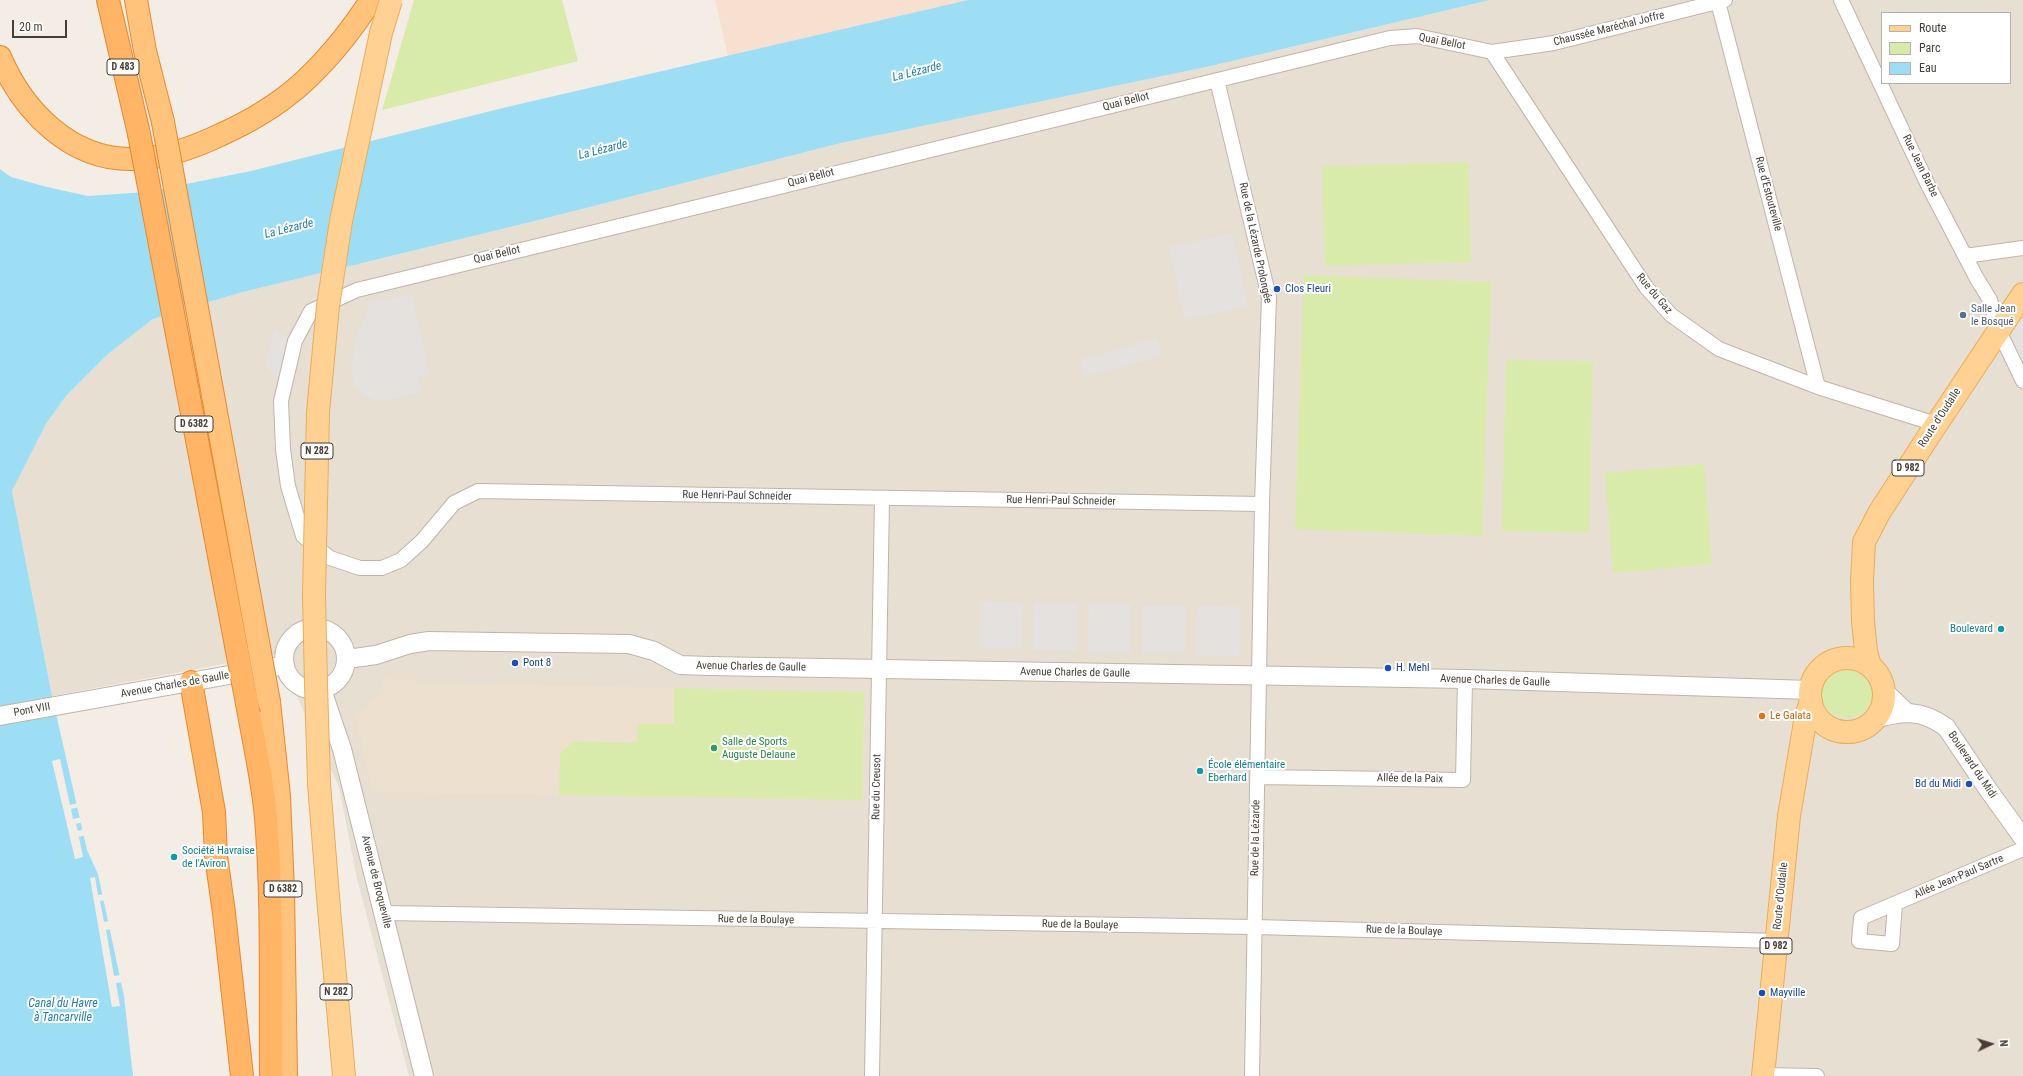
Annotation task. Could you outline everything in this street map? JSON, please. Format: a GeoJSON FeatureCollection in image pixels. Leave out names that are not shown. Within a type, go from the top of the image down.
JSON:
{"type":"FeatureCollection","features":[{"type":"Feature","properties":{"kind":"highway","name":"D 483"},"geometry":{"type":"LineString","coordinates":[[108,0],[138,134]]}},
{"type":"Feature","properties":{"kind":"highway","name":"D 6382"},"geometry":{"type":"LineString","coordinates":[[120,0],[138,134],[259,766],[266,818],[271,1076]]}},
{"type":"Feature","properties":{"kind":"highway","name":"D 6382"},"geometry":{"type":"LineString","coordinates":[[136,0],[145,51],[163,122],[269,702],[279,796],[283,891],[286,1076]]}},
{"type":"Feature","properties":{"kind":"highway"},"geometry":{"type":"LineString","coordinates":[[150,0],[150,36],[163,122]]}},
{"type":"Feature","properties":{"kind":"highway"},"geometry":{"type":"LineString","coordinates":[[0,57],[8,76],[27,105],[37,116],[66,140],[99,154],[117,158],[133,159],[158,156],[192,148],[215,138],[245,124],[282,100],[300,85],[330,54],[371,0]]}},
{"type":"Feature","properties":{"kind":"highway"},"geometry":{"type":"LineString","coordinates":[[191,682],[214,812],[216,856],[224,913],[242,1076]]}},
{"type":"Feature","properties":{"kind":"main road","name":"N 282"},"geometry":{"type":"LineString","coordinates":[[344,1076],[319,784],[314,595],[318,412],[328,306],[341,222],[381,33],[391,0]]}},
{"type":"Feature","properties":{"kind":"main road","name":"D 982"},"geometry":{"type":"LineString","coordinates":[[1999,331],[2023,294]]}},
{"type":"Feature","properties":{"kind":"main road","name":"Route d'Oudalle"},"geometry":{"type":"LineString","coordinates":[[1870,666],[1866,651],[1863,621],[1862,581],[1864,542],[1879,513],[1936,424],[1999,331]]}},
{"type":"Feature","properties":{"kind":"main road","name":"Route d'Oudalle"},"geometry":{"type":"LineString","coordinates":[[1843,658],[1852,647],[1863,621]]}},
{"type":"Feature","properties":{"kind":"main road"},"geometry":{"type":"LineString","coordinates":[[1843,658],[1852,658],[1870,666],[1879,677],[1883,690],[1882,703],[1874,719],[1864,727],[1851,731],[1837,730],[1825,724],[1813,710],[1810,696],[1818,672],[1825,665],[1843,658]]}},
{"type":"Feature","properties":{"kind":"main road","name":"Route d'Oudalle"},"geometry":{"type":"LineString","coordinates":[[1763,1076],[1789,816],[1810,696]]}},
{"type":"Feature","properties":{"kind":"main road"},"geometry":{"type":"LineString","coordinates":[[1802,740],[1825,724]]}},
{"type":"Feature","properties":{"kind":"street","name":"Rue Jean Barbe"},"geometry":{"type":"LineString","coordinates":[[1841,0],[1928,185],[1976,277],[1990,300],[1999,331],[2023,381]]}},
{"type":"Feature","properties":{"kind":"street","name":"Chaussée Maréchal Joffre"},"geometry":{"type":"LineString","coordinates":[[1492,52],[1554,43],[1721,1]]}},
{"type":"Feature","properties":{"kind":"street","name":"Rue d'Estouteville"},"geometry":{"type":"LineString","coordinates":[[1721,1],[1818,387]]}},
{"type":"Feature","properties":{"kind":"street","name":"Quai Bellot"},"geometry":{"type":"LineString","coordinates":[[288,486],[283,449],[281,401],[295,341],[311,311],[357,290],[1390,38],[1417,36],[1492,52]]}},
{"type":"Feature","properties":{"kind":"street","name":"Rue du Gaz"},"geometry":{"type":"LineString","coordinates":[[1492,52],[1646,287],[1671,315],[1719,349],[1818,387],[1936,424]]}},
{"type":"Feature","properties":{"kind":"street","name":"Rue de la Lézarde Prolongée"},"geometry":{"type":"LineString","coordinates":[[1217,80],[1269,297],[1262,504]]}},
{"type":"Feature","properties":{"kind":"street"},"geometry":{"type":"LineString","coordinates":[[1965,256],[2023,248]]}},
{"type":"Feature","properties":{"kind":"street","name":"Rue Henri-Paul Schneider"},"geometry":{"type":"LineString","coordinates":[[288,486],[303,536],[330,558],[360,568],[382,568],[401,560],[422,541],[454,503],[478,491],[882,499],[1262,504]]}},
{"type":"Feature","properties":{"kind":"street","name":"Rue du Creusot"},"geometry":{"type":"LineString","coordinates":[[872,1076],[882,499]]}},
{"type":"Feature","properties":{"kind":"street","name":"Rue de la Lézarde"},"geometry":{"type":"LineString","coordinates":[[1252,1076],[1262,504]]}},
{"type":"Feature","properties":{"kind":"street"},"geometry":{"type":"LineString","coordinates":[[316,628],[326,630],[337,638],[345,649],[346,659],[346,667],[337,682],[322,690],[306,689],[292,680],[285,665],[285,652],[291,640],[298,633],[307,629],[316,628]]}},
{"type":"Feature","properties":{"kind":"street","name":"Avenue Charles de Gaulle"},"geometry":{"type":"LineString","coordinates":[[346,659],[376,655],[410,644],[429,641],[629,644],[654,651],[680,664],[1259,677],[1465,679],[1810,696]]}},
{"type":"Feature","properties":{"kind":"street","name":"Avenue Charles de Gaulle"},"geometry":{"type":"LineString","coordinates":[[64,705],[285,665]]}},
{"type":"Feature","properties":{"kind":"street","name":"Allée de la Paix"},"geometry":{"type":"LineString","coordinates":[[1257,777],[1463,780],[1465,679]]}},
{"type":"Feature","properties":{"kind":"street","name":"Avenue de Broqueville"},"geometry":{"type":"LineString","coordinates":[[322,690],[342,750],[424,1076]]}},
{"type":"Feature","properties":{"kind":"street","name":"Boulevard du Midi"},"geometry":{"type":"LineString","coordinates":[[1883,690],[1906,712]]}},
{"type":"Feature","properties":{"kind":"street","name":"Pont VIII"},"geometry":{"type":"LineString","coordinates":[[0,716],[64,705]]}},
{"type":"Feature","properties":{"kind":"street","name":"Boulevard du Midi"},"geometry":{"type":"LineString","coordinates":[[1874,719],[1906,712],[1931,719],[1946,727],[2023,838]]}},
{"type":"Feature","properties":{"kind":"street","name":"Allée Jean-Paul Sartre"},"geometry":{"type":"LineString","coordinates":[[1895,904],[2023,849]]}},
{"type":"Feature","properties":{"kind":"street","name":"Rue de la Boulaye"},"geometry":{"type":"LineString","coordinates":[[384,913],[1255,927],[1777,941]]}},
{"type":"Feature","properties":{"kind":"street"},"geometry":{"type":"LineString","coordinates":[[1763,1076],[1817,1076]]}},
{"type":"Feature","properties":{"kind":"shaded area"},"geometry":{"type":"Polygon","coordinates":[[[715,0],[968,0],[728,56],[715,0]]]}},
{"type":"Feature","properties":{"kind":"shaded area"},"geometry":{"type":"Polygon","coordinates":[[[1490,0],[2023,0],[2023,1076],[409,1076],[357,879],[339,787],[277,654],[52,696],[12,491],[46,424],[66,396],[108,354],[153,319],[239,293],[535,221],[841,143],[1211,66],[1490,0]]]}},
{"type":"Feature","properties":{"kind":"shaded area"},"geometry":{"type":"Polygon","coordinates":[[[1232,233],[1248,306],[1185,320],[1169,247],[1232,233]]]}},
{"type":"Feature","properties":{"kind":"shaded area"},"geometry":{"type":"Polygon","coordinates":[[[2023,294],[2023,381],[1999,331],[2023,294]]]}},
{"type":"Feature","properties":{"kind":"shaded area"},"geometry":{"type":"Polygon","coordinates":[[[412,295],[429,375],[418,377],[421,392],[386,401],[373,400],[354,385],[351,368],[357,335],[369,308],[368,302],[412,295]]]}},
{"type":"Feature","properties":{"kind":"shaded area"},"geometry":{"type":"Polygon","coordinates":[[[275,326],[294,346],[284,388],[265,365],[275,326]]]}},
{"type":"Feature","properties":{"kind":"shaded area"},"geometry":{"type":"Polygon","coordinates":[[[1157,338],[1162,356],[1085,377],[1080,360],[1157,338]]]}},
{"type":"Feature","properties":{"kind":"shaded area"},"geometry":{"type":"Polygon","coordinates":[[[980,601],[1023,603],[1021,649],[979,648],[980,601]]]}},
{"type":"Feature","properties":{"kind":"shaded area"},"geometry":{"type":"Polygon","coordinates":[[[1034,603],[1077,603],[1076,651],[1033,650],[1034,603]]]}},
{"type":"Feature","properties":{"kind":"shaded area"},"geometry":{"type":"Polygon","coordinates":[[[1089,603],[1131,604],[1130,652],[1088,651],[1089,603]]]}},
{"type":"Feature","properties":{"kind":"shaded area"},"geometry":{"type":"Polygon","coordinates":[[[1143,605],[1186,606],[1185,653],[1142,653],[1143,605]]]}},
{"type":"Feature","properties":{"kind":"shaded area"},"geometry":{"type":"Polygon","coordinates":[[[1197,606],[1240,607],[1239,656],[1196,655],[1197,606]]]}},
{"type":"Feature","properties":{"kind":"shaded area"},"geometry":{"type":"Polygon","coordinates":[[[383,679],[417,680],[422,683],[674,688],[674,724],[637,724],[637,743],[560,754],[559,795],[373,792],[356,718],[357,714],[365,709],[379,693],[383,679]]]}},
{"type":"Feature","properties":{"kind":"green space"},"geometry":{"type":"Polygon","coordinates":[[[414,0],[562,0],[578,61],[382,110],[414,0]]]}},
{"type":"Feature","properties":{"kind":"green space"},"geometry":{"type":"Polygon","coordinates":[[[1468,162],[1471,262],[1325,266],[1322,166],[1468,162]]]}},
{"type":"Feature","properties":{"kind":"green space"},"geometry":{"type":"Polygon","coordinates":[[[1304,275],[1491,282],[1482,536],[1295,529],[1304,275]]]}},
{"type":"Feature","properties":{"kind":"green space"},"geometry":{"type":"Polygon","coordinates":[[[1506,360],[1593,361],[1589,533],[1502,531],[1506,360]]]}},
{"type":"Feature","properties":{"kind":"green space"},"geometry":{"type":"Polygon","coordinates":[[[1704,464],[1712,564],[1613,573],[1605,473],[1704,464]]]}},
{"type":"Feature","properties":{"kind":"green space"},"geometry":{"type":"Polygon","coordinates":[[[1847,666],[1857,668],[1865,674],[1871,682],[1873,692],[1871,702],[1865,710],[1857,716],[1847,718],[1837,716],[1829,710],[1823,702],[1821,692],[1823,682],[1829,674],[1837,668],[1847,666]]]}},
{"type":"Feature","properties":{"kind":"green space","name":"Salle de Sports Auguste Delaune"},"geometry":{"type":"Polygon","coordinates":[[[674,688],[864,692],[862,800],[559,795],[560,754],[574,741],[637,743],[637,724],[674,724],[674,688]]]}},
{"type":"Feature","properties":{"kind":"water"},"geometry":{"type":"Polygon","coordinates":[[[968,0],[1490,0],[1211,66],[841,143],[535,221],[239,293],[153,319],[108,354],[66,396],[46,424],[12,491],[52,696],[87,850],[98,874],[124,996],[133,1076],[0,1076],[0,169],[11,177],[88,196],[146,192],[251,171],[507,107],[968,0]]]}},
{"type":"Feature","properties":{"kind":"pier"},"geometry":{"type":"Polygon","coordinates":[[[60,759],[70,805],[79,803],[79,807],[71,809],[73,819],[82,817],[83,822],[76,824],[78,831],[85,829],[86,835],[79,837],[83,857],[75,859],[52,761],[60,759]]]}},
{"type":"Feature","properties":{"kind":"pier"},"geometry":{"type":"Polygon","coordinates":[[[95,877],[98,895],[105,894],[106,900],[100,901],[104,922],[110,921],[112,929],[106,930],[114,976],[122,975],[123,982],[116,983],[120,1006],[112,1007],[90,878],[95,877]]]}},
{"type":"Feature","properties":{"kind":"place","name":"Clos Fleuri"},"geometry":{"type":"Point","coordinates":[1277,289]}},
{"type":"Feature","properties":{"kind":"place","name":"Salle Jean le Bosqué"},"geometry":{"type":"Point","coordinates":[1963,315]}},
{"type":"Feature","properties":{"kind":"place","name":"Boulevard"},"geometry":{"type":"Point","coordinates":[2001,629]}},
{"type":"Feature","properties":{"kind":"place","name":"Pont 8"},"geometry":{"type":"Point","coordinates":[515,663]}},
{"type":"Feature","properties":{"kind":"place","name":"H. Mehl"},"geometry":{"type":"Point","coordinates":[1388,668]}},
{"type":"Feature","properties":{"kind":"place","name":"Le Galata"},"geometry":{"type":"Point","coordinates":[1762,716]}},
{"type":"Feature","properties":{"kind":"place","name":"Salle de Sports Auguste Delaune"},"geometry":{"type":"Point","coordinates":[714,748]}},
{"type":"Feature","properties":{"kind":"place","name":"École élémentaire Eberhard"},"geometry":{"type":"Point","coordinates":[1200,771]}},
{"type":"Feature","properties":{"kind":"place","name":"Bd du Midi"},"geometry":{"type":"Point","coordinates":[1969,784]}},
{"type":"Feature","properties":{"kind":"place","name":"Société Havraise de l'Aviron"},"geometry":{"type":"Point","coordinates":[174,857]}},
{"type":"Feature","properties":{"kind":"place","name":"Mayville"},"geometry":{"type":"Point","coordinates":[1762,993]}},
{"type":"Feature","properties":{"kind":"water label","name":"La Lézarde"},"geometry":{"type":"Point","coordinates":[917,72]}},
{"type":"Feature","properties":{"kind":"water label","name":"La Lézarde"},"geometry":{"type":"Point","coordinates":[603,150]}},
{"type":"Feature","properties":{"kind":"water label","name":"La Lézarde"},"geometry":{"type":"Point","coordinates":[289,229]}},
{"type":"Feature","properties":{"kind":"water label","name":"Canal du Havre à Tancarville"},"geometry":{"type":"Point","coordinates":[63,1011]}}]}
